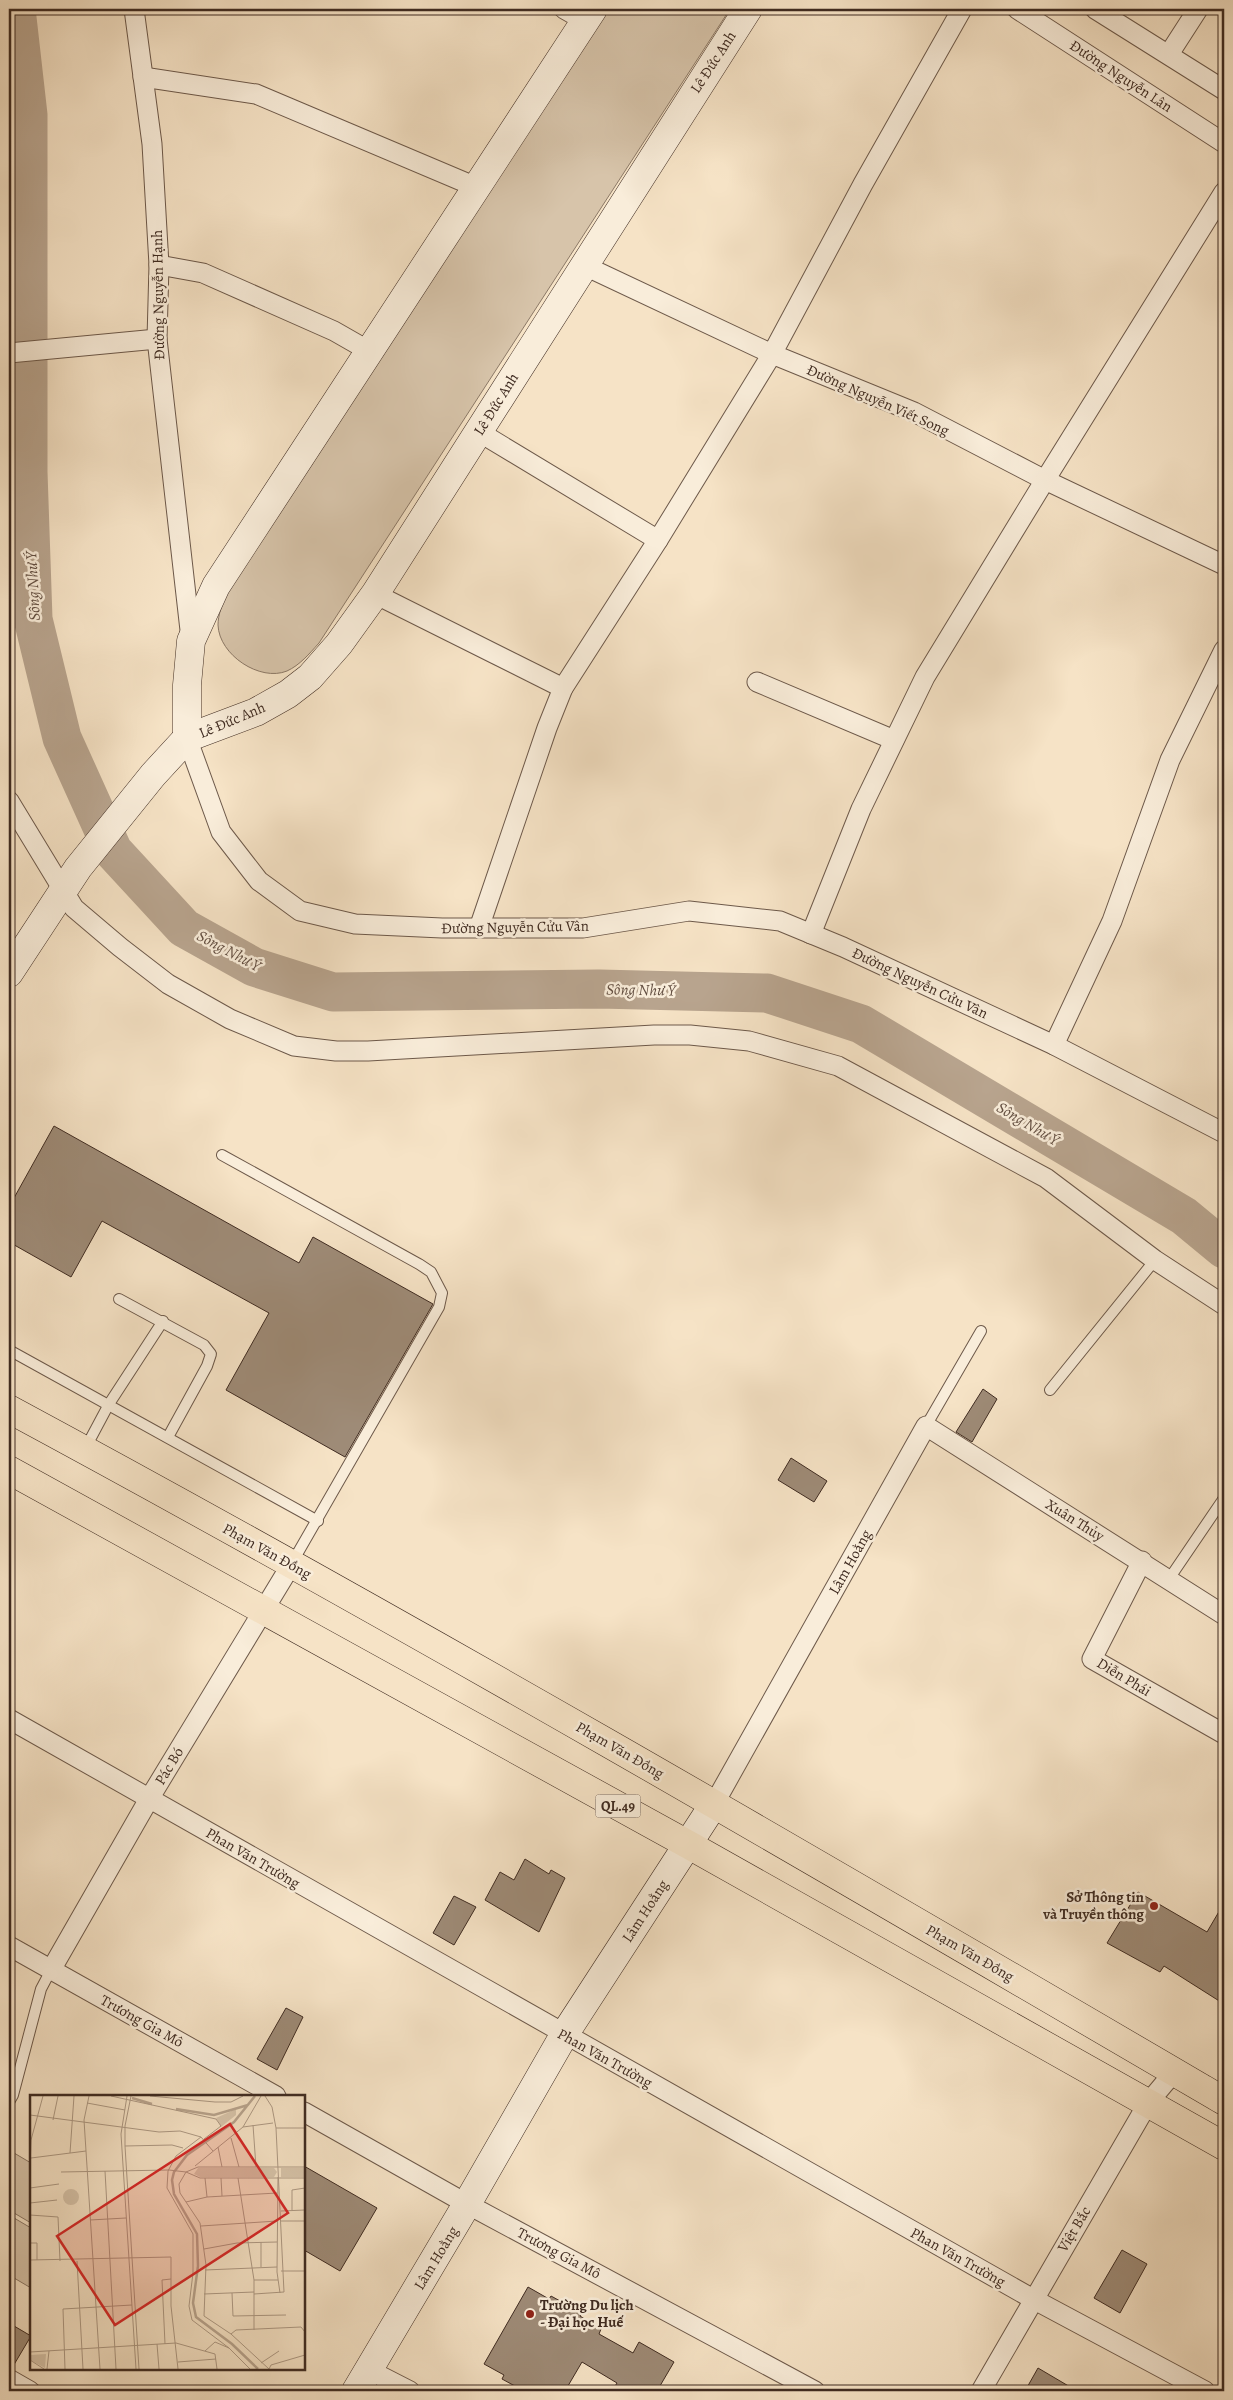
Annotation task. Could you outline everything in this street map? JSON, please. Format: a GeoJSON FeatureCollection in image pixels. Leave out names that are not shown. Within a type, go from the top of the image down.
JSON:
{"type":"FeatureCollection","features":[{"type":"Feature","properties":{"kind":"main road","name":"Phạm Văn Đồng"},"geometry":{"type":"LineString","coordinates":[[9,1409],[714,1804],[1224,2102]]}},
{"type":"Feature","properties":{"kind":"main road","name":"QL.49"},"geometry":{"type":"LineString","coordinates":[[9,1470],[689,1845],[1224,2146]]}},
{"type":"Feature","properties":{"kind":"street","name":"Đường Nguyễn Hạnh"},"geometry":{"type":"LineString","coordinates":[[134,9],[152,144],[159,265],[157,339],[191,641]]}},
{"type":"Feature","properties":{"kind":"street","name":"Lê Đức Anh"},"geometry":{"type":"LineString","coordinates":[[9,973],[78,868],[153,775],[187,738],[256,712],[288,694],[310,676],[339,644],[375,594],[748,9]]}},
{"type":"Feature","properties":{"kind":"street"},"geometry":{"type":"LineString","coordinates":[[479,928],[547,728],[563,688],[658,540],[772,354],[863,184],[962,9]]}},
{"type":"Feature","properties":{"kind":"street","name":"Đường Nguyễn Lân"},"geometry":{"type":"LineString","coordinates":[[1017,9],[1224,143]]}},
{"type":"Feature","properties":{"kind":"street"},"geometry":{"type":"LineString","coordinates":[[1095,9],[1224,90]]}},
{"type":"Feature","properties":{"kind":"street"},"geometry":{"type":"LineString","coordinates":[[1169,54],[1198,9]]}},
{"type":"Feature","properties":{"kind":"street","name":"Lê Đức Anh"},"geometry":{"type":"LineString","coordinates":[[187,738],[187,685],[191,641],[216,586],[476,187],[580,13]]}},
{"type":"Feature","properties":{"kind":"street"},"geometry":{"type":"LineString","coordinates":[[143,77],[256,94],[476,187]]}},
{"type":"Feature","properties":{"kind":"street"},"geometry":{"type":"LineString","coordinates":[[811,934],[861,809],[925,677],[1224,192]]}},
{"type":"Feature","properties":{"kind":"street"},"geometry":{"type":"LineString","coordinates":[[159,265],[203,273],[334,331],[369,351]]}},
{"type":"Feature","properties":{"kind":"street","name":"Đường Nguyễn Viết Song"},"geometry":{"type":"LineString","coordinates":[[583,265],[772,354],[914,412],[1045,480],[1224,565]]}},
{"type":"Feature","properties":{"kind":"street"},"geometry":{"type":"LineString","coordinates":[[9,353],[118,341],[157,339]]}},
{"type":"Feature","properties":{"kind":"street"},"geometry":{"type":"LineString","coordinates":[[479,432],[658,540]]}},
{"type":"Feature","properties":{"kind":"street"},"geometry":{"type":"LineString","coordinates":[[375,594],[563,688]]}},
{"type":"Feature","properties":{"kind":"street"},"geometry":{"type":"LineString","coordinates":[[1054,1045],[1112,921],[1170,760],[1224,650]]}},
{"type":"Feature","properties":{"kind":"street"},"geometry":{"type":"LineString","coordinates":[[757,682],[894,740]]}},
{"type":"Feature","properties":{"kind":"street","name":"Đường Nguyễn Cửu Vân"},"geometry":{"type":"LineString","coordinates":[[187,738],[221,832],[259,881],[300,911],[355,924],[479,928],[583,928],[689,911],[780,921],[1054,1045],[1224,1133]]}},
{"type":"Feature","properties":{"kind":"street"},"geometry":{"type":"LineString","coordinates":[[9,801],[74,908],[120,948],[168,984],[230,1019],[294,1046],[336,1051],[368,1052],[644,1036],[690,1035],[749,1041],[838,1066],[1046,1178],[1155,1260],[1224,1305]]}},
{"type":"Feature","properties":{"kind":"street","name":"Xuân Thủy"},"geometry":{"type":"LineString","coordinates":[[926,1426],[1224,1614]]}},
{"type":"Feature","properties":{"kind":"street","name":"Lâm Hoằng"},"geometry":{"type":"LineString","coordinates":[[363,2380],[468,2204],[564,2035],[714,1804],[926,1426]]}},
{"type":"Feature","properties":{"kind":"street","name":"Diễn Phái"},"geometry":{"type":"LineString","coordinates":[[1142,1561],[1092,1659],[1224,1734]]}},
{"type":"Feature","properties":{"kind":"street","name":"Pác Bó"},"geometry":{"type":"LineString","coordinates":[[51,1970],[150,1799],[290,1565]]}},
{"type":"Feature","properties":{"kind":"street","name":"Phan Văn Trường"},"geometry":{"type":"LineString","coordinates":[[9,1719],[1033,2299],[1205,2391]]}},
{"type":"Feature","properties":{"kind":"street","name":"Trương Gia Mô"},"geometry":{"type":"LineString","coordinates":[[9,1946],[274,2095]]}},
{"type":"Feature","properties":{"kind":"street","name":"Việt Bắc"},"geometry":{"type":"LineString","coordinates":[[981,2391],[1148,2103],[1174,2072]]}},
{"type":"Feature","properties":{"kind":"street","name":"Trương Gia Mô"},"geometry":{"type":"LineString","coordinates":[[305,2113],[468,2204],[815,2391]]}},
{"type":"Feature","properties":{"kind":"street"},"geometry":{"type":"LineString","coordinates":[[9,2379],[30,2391]]}},
{"type":"Feature","properties":{"kind":"street"},"geometry":{"type":"LineString","coordinates":[[363,2380],[410,2391]]}},
{"type":"Feature","properties":{"kind":"lane"},"geometry":{"type":"LineString","coordinates":[[222,1155],[432,1272],[442,1293],[439,1307],[318,1521],[290,1565]]}},
{"type":"Feature","properties":{"kind":"lane"},"geometry":{"type":"LineString","coordinates":[[1050,1390],[1155,1260]]}},
{"type":"Feature","properties":{"kind":"lane"},"geometry":{"type":"LineString","coordinates":[[119,1299],[204,1344],[211,1354],[208,1366],[168,1437]]}},
{"type":"Feature","properties":{"kind":"lane"},"geometry":{"type":"LineString","coordinates":[[84,1450],[109,1404],[163,1321]]}},
{"type":"Feature","properties":{"kind":"lane"},"geometry":{"type":"LineString","coordinates":[[926,1426],[981,1331]]}},
{"type":"Feature","properties":{"kind":"lane"},"geometry":{"type":"LineString","coordinates":[[9,1350],[318,1521]]}},
{"type":"Feature","properties":{"kind":"lane"},"geometry":{"type":"LineString","coordinates":[[1169,1579],[1224,1498]]}},
{"type":"Feature","properties":{"kind":"lane"},"geometry":{"type":"LineString","coordinates":[[9,2102],[13,2095],[42,1989],[51,1970]]}},
{"type":"Feature","properties":{"kind":"shaded area"},"geometry":{"type":"Polygon","coordinates":[[[605,9],[730,9],[319,643],[292,669],[287,671],[265,673],[254,669],[233,656],[220,636],[219,618],[226,595],[605,9]]]}},
{"type":"Feature","properties":{"kind":"shaded area"},"geometry":{"type":"Polygon","coordinates":[[[9,2150],[30,2162],[30,2222],[9,2210],[9,2150]]]}},
{"type":"Feature","properties":{"kind":"shaded area"},"geometry":{"type":"Polygon","coordinates":[[[9,2215],[30,2227],[30,2287],[9,2275],[9,2215]]]}},
{"type":"Feature","properties":{"kind":"building"},"geometry":{"type":"Polygon","coordinates":[[[54,1126],[299,1263],[313,1237],[433,1304],[345,1457],[226,1390],[269,1313],[102,1221],[71,1277],[9,1242],[9,1207],[54,1126]]]}},
{"type":"Feature","properties":{"kind":"building"},"geometry":{"type":"Polygon","coordinates":[[[983,1389],[997,1399],[972,1442],[956,1432],[983,1389]]]}},
{"type":"Feature","properties":{"kind":"building"},"geometry":{"type":"Polygon","coordinates":[[[791,1458],[827,1481],[814,1502],[778,1480],[791,1458]]]}},
{"type":"Feature","properties":{"kind":"building"},"geometry":{"type":"Polygon","coordinates":[[[525,1859],[549,1874],[551,1870],[565,1878],[539,1932],[485,1900],[500,1872],[514,1880],[525,1859]]]}},
{"type":"Feature","properties":{"kind":"building"},"geometry":{"type":"Polygon","coordinates":[[[1138,1892],[1207,1932],[1224,1903],[1224,2004],[1164,1966],[1160,1972],[1107,1943],[1138,1892]]]}},
{"type":"Feature","properties":{"kind":"building"},"geometry":{"type":"Polygon","coordinates":[[[454,1896],[476,1907],[454,1945],[433,1933],[454,1896]]]}},
{"type":"Feature","properties":{"kind":"building"},"geometry":{"type":"Polygon","coordinates":[[[286,2008],[303,2017],[277,2070],[257,2059],[286,2008]]]}},
{"type":"Feature","properties":{"kind":"building"},"geometry":{"type":"Polygon","coordinates":[[[305,2167],[377,2208],[340,2271],[305,2251],[305,2167]]]}},
{"type":"Feature","properties":{"kind":"building"},"geometry":{"type":"Polygon","coordinates":[[[1122,2250],[1147,2264],[1120,2313],[1094,2298],[1122,2250]]]}},
{"type":"Feature","properties":{"kind":"building"},"geometry":{"type":"Polygon","coordinates":[[[528,2287],[549,2299],[551,2296],[582,2313],[580,2316],[601,2329],[599,2334],[633,2353],[639,2342],[674,2362],[657,2391],[612,2391],[617,2383],[582,2362],[565,2391],[524,2391],[502,2379],[504,2375],[484,2364],[528,2287]]]}},
{"type":"Feature","properties":{"kind":"building"},"geometry":{"type":"Polygon","coordinates":[[[9,2323],[30,2335],[30,2338],[12,2368],[9,2368],[9,2323]]]}},
{"type":"Feature","properties":{"kind":"building"},"geometry":{"type":"Polygon","coordinates":[[[1038,2368],[1077,2391],[1025,2391],[1038,2368]]]}},
{"type":"Feature","properties":{"kind":"waterway","name":"Sông Như Ý"},"geometry":{"type":"LineString","coordinates":[[16,9],[28,115],[28,472],[33,619],[62,738],[113,851],[184,928],[254,967],[333,992],[599,989],[767,993],[861,1024],[1184,1216],[1224,1249]]}},
{"type":"Feature","properties":{"kind":"place","name":"Sở Thông tin và Truyền thông"},"geometry":{"type":"Point","coordinates":[1154,1906]}},
{"type":"Feature","properties":{"kind":"place","name":"Trường Du lịch - Đại học Huế"},"geometry":{"type":"Point","coordinates":[530,2314]}}]}
